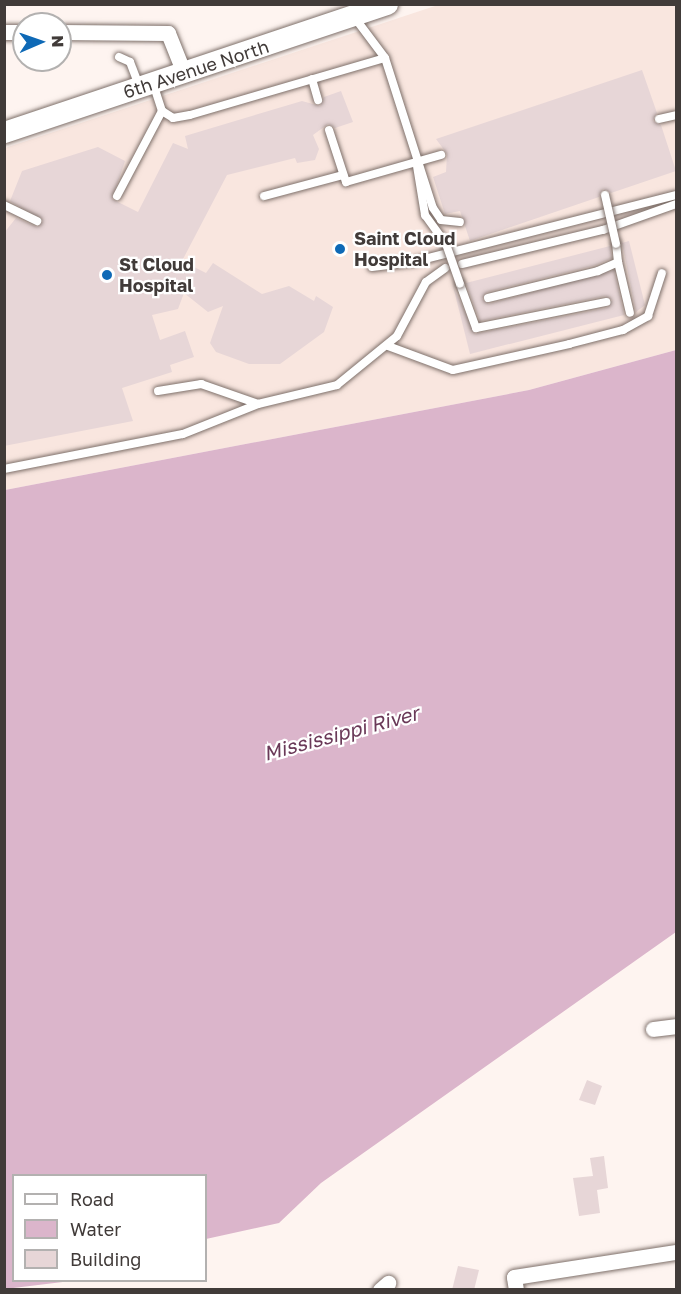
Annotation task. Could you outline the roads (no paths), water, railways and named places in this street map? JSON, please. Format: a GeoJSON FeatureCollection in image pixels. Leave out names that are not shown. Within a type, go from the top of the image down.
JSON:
{"type":"FeatureCollection","features":[{"type":"Feature","properties":{"kind":"street","name":"6th Avenue North"},"geometry":{"type":"LineString","coordinates":[[4,132],[184,73],[354,10],[387,4]]}},
{"type":"Feature","properties":{"kind":"street"},"geometry":{"type":"LineString","coordinates":[[72,32],[168,33],[184,73]]}},
{"type":"Feature","properties":{"kind":"street"},"geometry":{"type":"LineString","coordinates":[[653,1029],[676,1026]]}},
{"type":"Feature","properties":{"kind":"street"},"geometry":{"type":"LineString","coordinates":[[515,1283],[676,1252]]}},
{"type":"Feature","properties":{"kind":"lane"},"geometry":{"type":"LineString","coordinates":[[354,10],[385,58],[417,161],[441,220],[460,222]]}},
{"type":"Feature","properties":{"kind":"lane"},"geometry":{"type":"LineString","coordinates":[[119,57],[130,62],[162,111],[173,118],[385,58]]}},
{"type":"Feature","properties":{"kind":"lane"},"geometry":{"type":"LineString","coordinates":[[312,80],[318,100]]}},
{"type":"Feature","properties":{"kind":"lane"},"geometry":{"type":"LineString","coordinates":[[117,196],[162,111]]}},
{"type":"Feature","properties":{"kind":"lane"},"geometry":{"type":"LineString","coordinates":[[659,119],[676,115]]}},
{"type":"Feature","properties":{"kind":"lane"},"geometry":{"type":"LineString","coordinates":[[329,130],[346,182],[357,181],[441,155]]}},
{"type":"Feature","properties":{"kind":"lane"},"geometry":{"type":"LineString","coordinates":[[417,161],[416,183],[425,216],[446,244],[476,328],[606,302]]}},
{"type":"Feature","properties":{"kind":"lane"},"geometry":{"type":"LineString","coordinates":[[264,196],[343,175]]}},
{"type":"Feature","properties":{"kind":"lane"},"geometry":{"type":"LineString","coordinates":[[605,195],[630,313]]}},
{"type":"Feature","properties":{"kind":"lane"},"geometry":{"type":"LineString","coordinates":[[372,267],[414,262],[676,195]]}},
{"type":"Feature","properties":{"kind":"lane"},"geometry":{"type":"LineString","coordinates":[[462,264],[603,230],[676,204]]}},
{"type":"Feature","properties":{"kind":"lane"},"geometry":{"type":"LineString","coordinates":[[4,206],[37,221]]}},
{"type":"Feature","properties":{"kind":"lane"},"geometry":{"type":"LineString","coordinates":[[488,298],[598,272],[618,262]]}},
{"type":"Feature","properties":{"kind":"lane"},"geometry":{"type":"LineString","coordinates":[[4,469],[183,434],[258,404],[337,385],[388,346],[426,282],[445,268]]}},
{"type":"Feature","properties":{"kind":"lane"},"geometry":{"type":"LineString","coordinates":[[388,346],[453,370],[623,330],[648,316],[662,273]]}},
{"type":"Feature","properties":{"kind":"lane"},"geometry":{"type":"LineString","coordinates":[[158,391],[201,384],[258,404]]}},
{"type":"Feature","properties":{"kind":"water","name":"Mississippi River"},"geometry":{"type":"Polygon","coordinates":[[[676,350],[676,932],[321,1183],[279,1223],[207,1239],[207,1174],[12,1174],[12,1282],[63,1282],[5,1289],[5,490],[529,390],[676,350]]]}},
{"type":"Feature","properties":{"kind":"place","name":"Saint Cloud Hospital"},"geometry":{"type":"Point","coordinates":[340,249]}},
{"type":"Feature","properties":{"kind":"place","name":"St Cloud Hospital"},"geometry":{"type":"Point","coordinates":[107,275]}}]}
